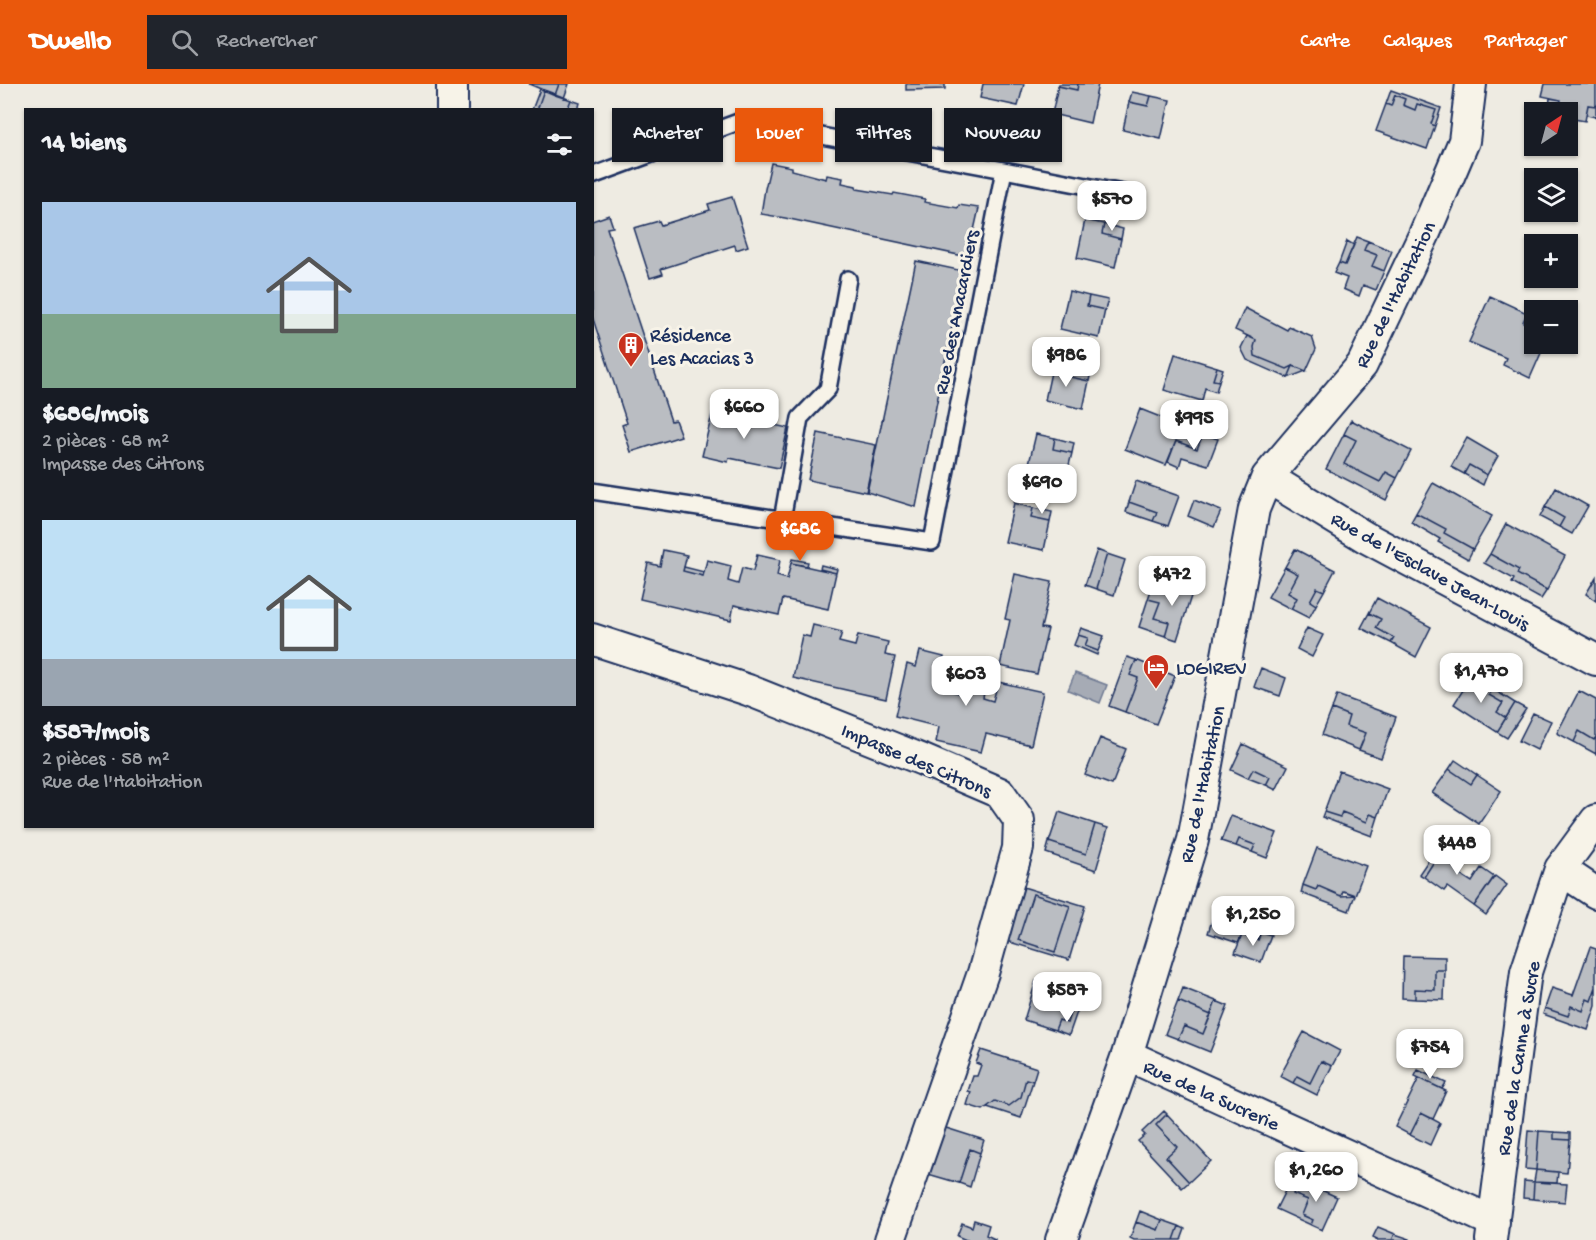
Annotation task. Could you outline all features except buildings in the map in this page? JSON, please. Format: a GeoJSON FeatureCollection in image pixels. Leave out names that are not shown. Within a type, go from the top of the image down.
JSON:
{"type":"FeatureCollection","features":[{"type":"Feature","properties":{"kind":"street"},"geometry":{"type":"LineString","coordinates":[[452,84],[452,108]]}},
{"type":"Feature","properties":{"kind":"street","name":"Rue de l'Habitation"},"geometry":{"type":"LineString","coordinates":[[1061,1240],[1127,1055],[1193,840],[1254,509],[1267,477],[1362,365],[1424,235],[1464,141],[1471,84]]}},
{"type":"Feature","properties":{"kind":"street","name":"Rue de l'Esclave Jean-Louis"},"geometry":{"type":"LineString","coordinates":[[1267,477],[1365,537],[1596,660]]}},
{"type":"Feature","properties":{"kind":"street","name":"Impasse des Citrons"},"geometry":{"type":"LineString","coordinates":[[594,640],[748,690],[923,760],[1000,793],[1019,820],[1018,848],[983,973],[890,1240]]}},
{"type":"Feature","properties":{"kind":"street","name":"Rue de la Canne à Sucre"},"geometry":{"type":"LineString","coordinates":[[1493,1231],[1526,972],[1560,870],[1596,820]]}},
{"type":"Feature","properties":{"kind":"street"},"geometry":{"type":"LineString","coordinates":[[1560,870],[1596,893]]}},
{"type":"Feature","properties":{"kind":"street","name":"Rue de la Sucrerie"},"geometry":{"type":"LineString","coordinates":[[1127,1055],[1493,1231]]}},
{"type":"Feature","properties":{"kind":"lane"},"geometry":{"type":"LineString","coordinates":[[594,175],[741,121],[1123,193]]}},
{"type":"Feature","properties":{"kind":"lane","name":"Rue des Anacardiers"},"geometry":{"type":"LineString","coordinates":[[594,491],[932,542],[1004,170]]}},
{"type":"Feature","properties":{"kind":"lane"},"geometry":{"type":"LineString","coordinates":[[782,520],[800,418],[828,389],[848,279]]}},
{"type":"Feature","properties":{"kind":"shaded area"},"geometry":{"type":"Polygon","coordinates":[[[1075,673],[1107,685],[1100,703],[1068,690],[1075,673]]]}},
{"type":"Feature","properties":{"kind":"place","name":"Résidence Les Acacias 3"},"geometry":{"type":"Point","coordinates":[631,368]}},
{"type":"Feature","properties":{"kind":"place","name":"LOGIREV"},"geometry":{"type":"Point","coordinates":[1156,690]}}]}
